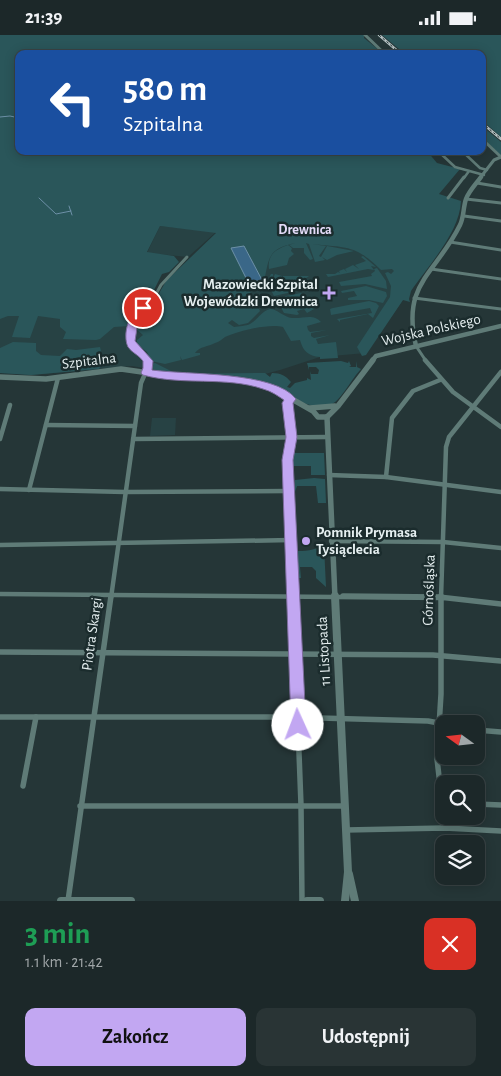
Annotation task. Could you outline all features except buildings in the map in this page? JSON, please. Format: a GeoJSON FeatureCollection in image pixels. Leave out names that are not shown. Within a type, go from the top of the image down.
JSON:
{"type":"FeatureCollection","features":[{"type":"Feature","properties":{"kind":"street"},"geometry":{"type":"LineString","coordinates":[[365,35],[380,50]]}},
{"type":"Feature","properties":{"kind":"street"},"geometry":{"type":"LineString","coordinates":[[486,143],[501,157],[496,159],[466,199],[464,216],[459,229],[417,291],[414,298],[412,330],[416,346],[440,380],[472,408],[501,427]]}},
{"type":"Feature","properties":{"kind":"street"},"geometry":{"type":"LineString","coordinates":[[442,155],[455,167],[485,173]]}},
{"type":"Feature","properties":{"kind":"street"},"geometry":{"type":"LineString","coordinates":[[466,155],[485,173]]}},
{"type":"Feature","properties":{"kind":"street"},"geometry":{"type":"LineString","coordinates":[[448,198],[469,171]]}},
{"type":"Feature","properties":{"kind":"street"},"geometry":{"type":"LineString","coordinates":[[477,183],[501,187]]}},
{"type":"Feature","properties":{"kind":"street"},"geometry":{"type":"LineString","coordinates":[[466,199],[501,203]]}},
{"type":"Feature","properties":{"kind":"street"},"geometry":{"type":"LineString","coordinates":[[464,216],[501,221]]}},
{"type":"Feature","properties":{"kind":"street"},"geometry":{"type":"LineString","coordinates":[[450,242],[501,250]]}},
{"type":"Feature","properties":{"kind":"street"},"geometry":{"type":"LineString","coordinates":[[146,373],[148,361],[130,343],[133,321],[136,315],[154,297],[161,284],[182,265],[187,257]]}},
{"type":"Feature","properties":{"kind":"street"},"geometry":{"type":"LineString","coordinates":[[431,269],[501,279]]}},
{"type":"Feature","properties":{"kind":"street"},"geometry":{"type":"LineString","coordinates":[[414,298],[501,309]]}},
{"type":"Feature","properties":{"kind":"street","name":"Wojska Polskiego"},"geometry":{"type":"LineString","coordinates":[[326,414],[341,401],[370,363],[380,354],[501,326]]}},
{"type":"Feature","properties":{"kind":"street","name":"Szpitalna"},"geometry":{"type":"LineString","coordinates":[[0,377],[58,378],[121,369],[170,376],[250,381],[269,387],[326,414]]}},
{"type":"Feature","properties":{"kind":"street","name":"Górnośląska"},"geometry":{"type":"LineString","coordinates":[[441,715],[440,655],[447,441],[501,371]]}},
{"type":"Feature","properties":{"kind":"street","name":"Piotra Skargi"},"geometry":{"type":"LineString","coordinates":[[68,901],[141,383],[146,373]]}},
{"type":"Feature","properties":{"kind":"street"},"geometry":{"type":"LineString","coordinates":[[30,490],[58,378]]}},
{"type":"Feature","properties":{"kind":"street"},"geometry":{"type":"LineString","coordinates":[[386,477],[392,418],[412,391],[440,380]]}},
{"type":"Feature","properties":{"kind":"street"},"geometry":{"type":"LineString","coordinates":[[293,400],[288,403],[292,437],[288,453],[301,805],[302,901]]}},
{"type":"Feature","properties":{"kind":"street"},"geometry":{"type":"LineString","coordinates":[[0,439],[10,405]]}},
{"type":"Feature","properties":{"kind":"street"},"geometry":{"type":"LineString","coordinates":[[317,411],[326,414]]}},
{"type":"Feature","properties":{"kind":"street","name":"11 Listopada"},"geometry":{"type":"LineString","coordinates":[[326,414],[348,873],[345,901]]}},
{"type":"Feature","properties":{"kind":"street"},"geometry":{"type":"LineString","coordinates":[[46,425],[135,426]]}},
{"type":"Feature","properties":{"kind":"street"},"geometry":{"type":"LineString","coordinates":[[133,439],[326,437]]}},
{"type":"Feature","properties":{"kind":"street"},"geometry":{"type":"LineString","coordinates":[[329,475],[386,477],[501,492]]}},
{"type":"Feature","properties":{"kind":"street"},"geometry":{"type":"LineString","coordinates":[[0,489],[125,492],[289,491]]}},
{"type":"Feature","properties":{"kind":"street"},"geometry":{"type":"LineString","coordinates":[[0,545],[291,540]]}},
{"type":"Feature","properties":{"kind":"street"},"geometry":{"type":"LineString","coordinates":[[332,541],[443,542],[501,548]]}},
{"type":"Feature","properties":{"kind":"street"},"geometry":{"type":"LineString","coordinates":[[0,594],[442,597],[501,604]]}},
{"type":"Feature","properties":{"kind":"street"},"geometry":{"type":"LineString","coordinates":[[0,652],[440,655],[501,661]]}},
{"type":"Feature","properties":{"kind":"street"},"geometry":{"type":"LineString","coordinates":[[0,717],[298,718],[435,723]]}},
{"type":"Feature","properties":{"kind":"street"},"geometry":{"type":"LineString","coordinates":[[23,785],[36,717]]}},
{"type":"Feature","properties":{"kind":"street"},"geometry":{"type":"LineString","coordinates":[[485,731],[501,733]]}},
{"type":"Feature","properties":{"kind":"street"},"geometry":{"type":"LineString","coordinates":[[485,804],[501,805]]}},
{"type":"Feature","properties":{"kind":"street"},"geometry":{"type":"LineString","coordinates":[[80,806],[345,806]]}},
{"type":"Feature","properties":{"kind":"street"},"geometry":{"type":"LineString","coordinates":[[346,830],[445,828],[501,831]]}},
{"type":"Feature","properties":{"kind":"street","name":"11 Listopada"},"geometry":{"type":"LineString","coordinates":[[348,873],[355,901]]}},
{"type":"Feature","properties":{"kind":"street"},"geometry":{"type":"LineString","coordinates":[[61,901],[131,901]]}},
{"type":"Feature","properties":{"kind":"street"},"geometry":{"type":"LineString","coordinates":[[307,901],[320,901]]}},
{"type":"Feature","properties":{"kind":"street"},"geometry":{"type":"LineString","coordinates":[[345,901],[355,901]]}},
{"type":"Feature","properties":{"kind":"shaded area"},"geometry":{"type":"Polygon","coordinates":[[[0,35],[364,35],[364,38],[379,50],[15,50],[15,155],[430,155],[437,163],[460,169],[439,194],[461,201],[455,225],[449,237],[411,291],[410,302],[403,300],[366,355],[362,356],[357,347],[390,297],[391,286],[385,273],[391,274],[394,271],[392,269],[381,270],[357,251],[342,247],[312,244],[326,246],[319,256],[321,257],[327,246],[354,251],[337,255],[327,260],[322,257],[325,260],[315,262],[309,244],[306,243],[313,259],[310,260],[304,253],[304,248],[293,248],[289,245],[295,243],[279,248],[274,252],[269,261],[264,282],[250,283],[247,286],[260,311],[248,323],[239,325],[232,320],[228,323],[234,327],[248,325],[270,309],[292,318],[315,318],[321,322],[307,326],[310,332],[327,330],[311,333],[311,336],[314,338],[330,335],[316,339],[318,344],[336,342],[338,358],[320,359],[320,357],[309,354],[304,350],[300,340],[291,341],[283,327],[270,326],[246,330],[225,337],[218,342],[199,349],[195,353],[200,353],[200,355],[182,360],[180,356],[181,360],[165,364],[151,361],[147,352],[137,344],[137,340],[143,335],[135,328],[135,323],[157,297],[166,281],[216,233],[160,226],[147,252],[174,256],[179,262],[169,272],[162,274],[151,296],[132,316],[129,326],[114,327],[100,339],[96,340],[63,339],[66,332],[60,327],[60,319],[38,316],[30,338],[12,337],[19,316],[8,316],[0,319],[0,35]]]}},
{"type":"Feature","properties":{"kind":"shaded area"},"geometry":{"type":"Polygon","coordinates":[[[382,35],[501,35],[501,137],[486,124],[486,50],[400,50],[382,35]]]}},
{"type":"Feature","properties":{"kind":"shaded area"},"geometry":{"type":"Polygon","coordinates":[[[486,129],[501,142],[501,156],[486,141],[486,129]]]}},
{"type":"Feature","properties":{"kind":"shaded area"},"geometry":{"type":"Polygon","coordinates":[[[160,226],[216,232],[188,257],[147,253],[160,226]]]}},
{"type":"Feature","properties":{"kind":"shaded area"},"geometry":{"type":"Polygon","coordinates":[[[222,233],[433,257],[366,353],[320,357],[250,378],[178,374],[132,366],[31,375],[0,373],[0,302],[138,315],[159,297],[222,233]]]}},
{"type":"Feature","properties":{"kind":"shaded area"},"geometry":{"type":"Polygon","coordinates":[[[288,245],[292,248],[291,251],[294,254],[289,258],[287,265],[269,269],[269,260],[273,253],[288,245]]]}},
{"type":"Feature","properties":{"kind":"shaded area"},"geometry":{"type":"Polygon","coordinates":[[[244,246],[262,280],[248,282],[231,248],[244,246]]]}},
{"type":"Feature","properties":{"kind":"shaded area"},"geometry":{"type":"Polygon","coordinates":[[[363,256],[376,267],[371,266],[374,270],[368,269],[328,277],[326,274],[340,273],[339,271],[344,269],[347,272],[345,269],[353,265],[359,269],[355,265],[366,261],[361,257],[363,256]]]}},
{"type":"Feature","properties":{"kind":"shaded area"},"geometry":{"type":"Polygon","coordinates":[[[377,268],[386,281],[387,289],[365,284],[341,286],[339,282],[372,276],[371,274],[375,271],[374,269],[377,268]]]}},
{"type":"Feature","properties":{"kind":"shaded area"},"geometry":{"type":"Polygon","coordinates":[[[271,274],[273,274],[273,279],[275,274],[282,276],[283,284],[285,283],[283,276],[309,276],[305,279],[311,280],[280,286],[276,289],[273,284],[275,290],[288,291],[308,286],[310,288],[274,296],[267,282],[271,274]]]}},
{"type":"Feature","properties":{"kind":"shaded area"},"geometry":{"type":"Polygon","coordinates":[[[366,286],[386,292],[387,296],[383,303],[369,300],[348,300],[348,298],[357,296],[354,291],[342,293],[341,291],[366,286]]]}},
{"type":"Feature","properties":{"kind":"shaded area"},"geometry":{"type":"Polygon","coordinates":[[[301,293],[307,301],[309,308],[314,309],[307,313],[304,309],[297,311],[299,314],[297,315],[284,313],[276,298],[301,293]]]}},
{"type":"Feature","properties":{"kind":"shaded area"},"geometry":{"type":"Polygon","coordinates":[[[369,301],[379,306],[373,318],[368,314],[340,320],[340,322],[337,319],[372,313],[370,308],[331,315],[330,309],[369,301]]]}},
{"type":"Feature","properties":{"kind":"shaded area"},"geometry":{"type":"Polygon","coordinates":[[[13,342],[36,343],[36,351],[41,355],[60,356],[67,349],[76,350],[100,347],[102,355],[106,358],[99,369],[31,375],[0,373],[0,348],[13,342]]]}},
{"type":"Feature","properties":{"kind":"shaded area"},"geometry":{"type":"Polygon","coordinates":[[[341,361],[348,363],[349,361],[351,366],[349,367],[356,367],[356,361],[357,367],[361,369],[336,402],[322,406],[304,403],[270,384],[248,378],[175,375],[151,368],[151,364],[155,363],[177,374],[265,373],[270,377],[272,373],[275,373],[283,375],[291,382],[287,387],[290,388],[295,383],[307,380],[307,378],[311,380],[310,371],[311,374],[318,374],[319,370],[316,367],[309,367],[309,370],[307,363],[341,361]]]}},
{"type":"Feature","properties":{"kind":"shaded area"},"geometry":{"type":"Polygon","coordinates":[[[152,418],[176,418],[175,435],[150,436],[152,418]]]}},
{"type":"Feature","properties":{"kind":"shaded area"},"geometry":{"type":"Polygon","coordinates":[[[291,453],[324,453],[325,475],[311,475],[311,466],[292,466],[291,453]]]}},
{"type":"Feature","properties":{"kind":"shaded area"},"geometry":{"type":"Polygon","coordinates":[[[325,479],[326,503],[318,503],[316,486],[297,486],[295,492],[295,480],[325,479]]]}},
{"type":"Feature","properties":{"kind":"shaded area"},"geometry":{"type":"Polygon","coordinates":[[[322,545],[324,546],[326,587],[316,578],[316,571],[312,567],[300,567],[301,578],[296,578],[295,551],[313,550],[322,545]]]}},
{"type":"Feature","properties":{"kind":"waterway"},"geometry":{"type":"LineString","coordinates":[[0,117],[15,117]]}},
{"type":"Feature","properties":{"kind":"waterway"},"geometry":{"type":"LineString","coordinates":[[39,198],[56,214],[71,211]]}},
{"type":"Feature","properties":{"kind":"waterway"},"geometry":{"type":"LineString","coordinates":[[69,206],[71,211]]}},
{"type":"Feature","properties":{"kind":"waterway"},"geometry":{"type":"LineString","coordinates":[[71,211],[72,215]]}},
{"type":"Feature","properties":{"kind":"railway"},"geometry":{"type":"LineString","coordinates":[[379,35],[396,50]]}},
{"type":"Feature","properties":{"kind":"railway"},"geometry":{"type":"LineString","coordinates":[[486,126],[501,139]]}},
{"type":"Feature","properties":{"kind":"place","name":"Mazowiecki Szpital Wojewódzki Drewnica"},"geometry":{"type":"Point","coordinates":[329,293]}},
{"type":"Feature","properties":{"kind":"place","name":"Pomnik Prymasa Tysiąclecia"},"geometry":{"type":"Point","coordinates":[306,541]}},
{"type":"Feature","properties":{"kind":"district","name":"Drewnica"},"geometry":{"type":"Point","coordinates":[305,230]}},
{"type":"Feature","properties":{"kind":"route"},"geometry":{"type":"LineString","coordinates":[[143,308],[133,321],[130,343],[148,361],[146,373],[250,381],[276,390],[291,399],[288,403],[292,440],[289,447],[288,460],[298,725]]}}]}
